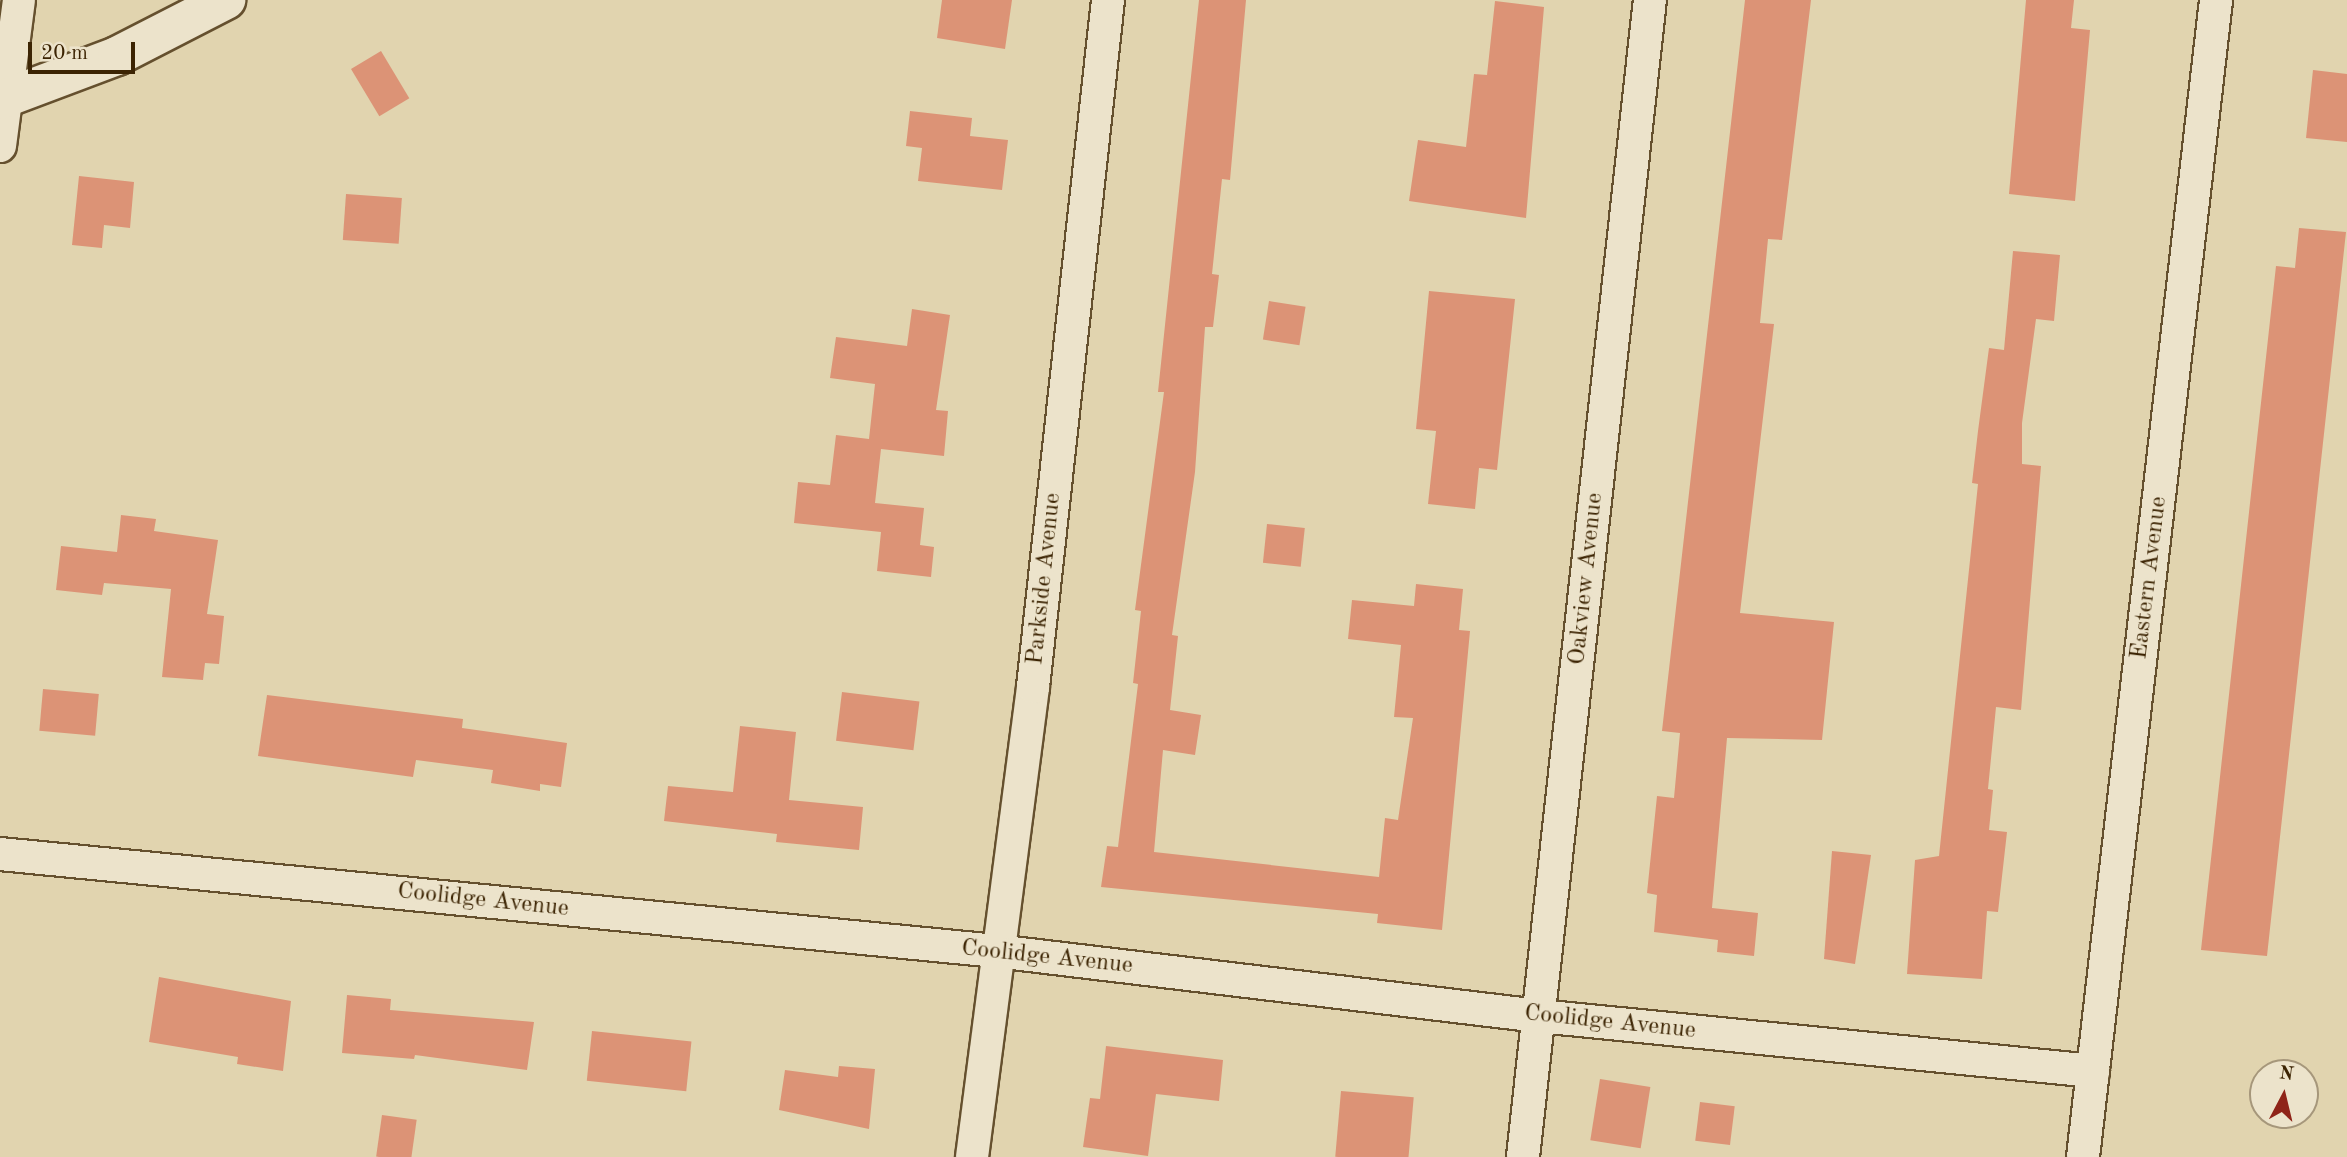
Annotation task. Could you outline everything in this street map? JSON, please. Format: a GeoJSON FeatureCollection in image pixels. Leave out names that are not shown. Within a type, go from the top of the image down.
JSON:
{"type":"FeatureCollection","features":[{"type":"Feature","properties":{"kind":"street"},"geometry":{"type":"LineString","coordinates":[[0,146],[3,100],[19,0]]}},
{"type":"Feature","properties":{"kind":"street"},"geometry":{"type":"LineString","coordinates":[[3,100],[117,56],[226,0]]}},
{"type":"Feature","properties":{"kind":"street","name":"Parkside Avenue"},"geometry":{"type":"LineString","coordinates":[[972,1157],[996,951],[1033,687],[1108,0]]}},
{"type":"Feature","properties":{"kind":"street","name":"Oakview Avenue"},"geometry":{"type":"LineString","coordinates":[[1523,1157],[1650,0]]}},
{"type":"Feature","properties":{"kind":"street","name":"Eastern Avenue"},"geometry":{"type":"LineString","coordinates":[[2083,1157],[2216,0]]}},
{"type":"Feature","properties":{"kind":"street","name":"Coolidge Avenue"},"geometry":{"type":"LineString","coordinates":[[0,854],[996,951],[1539,1016],[2093,1071]]}},
{"type":"Feature","properties":{"kind":"building"},"geometry":{"type":"Polygon","coordinates":[[[942,0],[1012,0],[1005,49],[937,38],[942,0]]]}},
{"type":"Feature","properties":{"kind":"building"},"geometry":{"type":"Polygon","coordinates":[[[1199,0],[1246,0],[1230,180],[1222,179],[1212,274],[1219,275],[1213,327],[1205,327],[1195,472],[1172,635],[1178,636],[1170,710],[1201,715],[1195,755],[1163,750],[1154,852],[1379,877],[1385,818],[1398,820],[1413,718],[1394,717],[1401,645],[1348,639],[1352,600],[1414,606],[1416,584],[1463,589],[1459,630],[1470,631],[1442,930],[1377,923],[1378,914],[1101,887],[1107,846],[1118,847],[1138,684],[1133,683],[1141,611],[1135,610],[1164,392],[1158,392],[1199,0]]]}},
{"type":"Feature","properties":{"kind":"building"},"geometry":{"type":"Polygon","coordinates":[[[1745,0],[1811,0],[1782,240],[1768,239],[1760,323],[1774,324],[1740,613],[1834,622],[1822,740],[1727,738],[1712,908],[1758,913],[1754,956],[1717,952],[1718,940],[1654,932],[1657,895],[1647,893],[1657,796],[1674,798],[1680,733],[1662,731],[1745,0]]]}},
{"type":"Feature","properties":{"kind":"building"},"geometry":{"type":"Polygon","coordinates":[[[2026,0],[2074,0],[2071,28],[2090,30],[2075,201],[2009,194],[2026,0]]]}},
{"type":"Feature","properties":{"kind":"building"},"geometry":{"type":"Polygon","coordinates":[[[1495,1],[1544,7],[1526,218],[1409,201],[1418,140],[1466,147],[1474,74],[1487,75],[1495,1]]]}},
{"type":"Feature","properties":{"kind":"building"},"geometry":{"type":"Polygon","coordinates":[[[381,51],[409,98],[379,116],[351,69],[381,51]]]}},
{"type":"Feature","properties":{"kind":"building"},"geometry":{"type":"Polygon","coordinates":[[[2313,70],[2347,74],[2347,142],[2306,138],[2313,70]]]}},
{"type":"Feature","properties":{"kind":"building"},"geometry":{"type":"Polygon","coordinates":[[[910,111],[972,118],[970,136],[1008,140],[1002,190],[918,181],[922,148],[906,146],[910,111]]]}},
{"type":"Feature","properties":{"kind":"building"},"geometry":{"type":"Polygon","coordinates":[[[79,176],[134,182],[130,228],[104,225],[102,248],[72,245],[79,176]]]}},
{"type":"Feature","properties":{"kind":"building"},"geometry":{"type":"Polygon","coordinates":[[[346,194],[402,198],[399,244],[343,240],[346,194]]]}},
{"type":"Feature","properties":{"kind":"building"},"geometry":{"type":"Polygon","coordinates":[[[2299,228],[2346,232],[2267,956],[2201,950],[2276,266],[2295,268],[2299,228]]]}},
{"type":"Feature","properties":{"kind":"building"},"geometry":{"type":"Polygon","coordinates":[[[2013,251],[2060,255],[2054,321],[2036,319],[2022,423],[2022,464],[2041,466],[2021,710],[1996,707],[1988,789],[1993,790],[1989,830],[2007,832],[1998,912],[1987,911],[1982,979],[1907,974],[1915,860],[1939,856],[1978,484],[1972,483],[1978,431],[1989,348],[2004,350],[2013,251]]]}},
{"type":"Feature","properties":{"kind":"building"},"geometry":{"type":"Polygon","coordinates":[[[1429,291],[1515,299],[1497,470],[1479,468],[1475,509],[1428,504],[1436,431],[1416,429],[1429,291]]]}},
{"type":"Feature","properties":{"kind":"building"},"geometry":{"type":"Polygon","coordinates":[[[1269,301],[1306,307],[1299,345],[1263,340],[1269,301]]]}},
{"type":"Feature","properties":{"kind":"building"},"geometry":{"type":"Polygon","coordinates":[[[912,309],[950,315],[936,410],[948,411],[944,456],[881,449],[875,503],[924,508],[920,545],[934,547],[931,577],[877,571],[881,532],[794,523],[798,482],[830,485],[836,435],[869,439],[875,384],[830,378],[836,337],[907,346],[912,309]]]}},
{"type":"Feature","properties":{"kind":"building"},"geometry":{"type":"Polygon","coordinates":[[[121,515],[156,519],[154,531],[218,540],[207,614],[224,616],[219,664],[205,663],[203,680],[162,677],[171,589],[104,583],[102,595],[56,590],[61,546],[117,552],[121,515]]]}},
{"type":"Feature","properties":{"kind":"building"},"geometry":{"type":"Polygon","coordinates":[[[1267,524],[1305,528],[1301,567],[1263,563],[1267,524]]]}},
{"type":"Feature","properties":{"kind":"building"},"geometry":{"type":"Polygon","coordinates":[[[43,689],[99,694],[95,736],[39,731],[43,689]]]}},
{"type":"Feature","properties":{"kind":"building"},"geometry":{"type":"Polygon","coordinates":[[[842,692],[919,702],[913,750],[836,741],[842,692]]]}},
{"type":"Feature","properties":{"kind":"building"},"geometry":{"type":"Polygon","coordinates":[[[267,695],[463,719],[462,728],[567,743],[561,787],[540,784],[540,791],[491,783],[493,770],[416,760],[413,777],[258,756],[267,695]]]}},
{"type":"Feature","properties":{"kind":"building"},"geometry":{"type":"Polygon","coordinates":[[[740,726],[796,732],[789,800],[863,807],[859,850],[776,842],[777,834],[664,821],[668,786],[733,792],[740,726]]]}},
{"type":"Feature","properties":{"kind":"building"},"geometry":{"type":"Polygon","coordinates":[[[1832,851],[1871,855],[1855,964],[1824,959],[1832,851]]]}},
{"type":"Feature","properties":{"kind":"building"},"geometry":{"type":"Polygon","coordinates":[[[159,977],[291,1001],[283,1071],[237,1064],[238,1057],[149,1042],[159,977]]]}},
{"type":"Feature","properties":{"kind":"building"},"geometry":{"type":"Polygon","coordinates":[[[347,995],[391,999],[390,1010],[534,1022],[527,1070],[415,1055],[414,1059],[342,1053],[347,995]]]}},
{"type":"Feature","properties":{"kind":"building"},"geometry":{"type":"Polygon","coordinates":[[[592,1031],[691,1041],[686,1091],[587,1081],[592,1031]]]}},
{"type":"Feature","properties":{"kind":"building"},"geometry":{"type":"Polygon","coordinates":[[[1106,1046],[1223,1060],[1219,1101],[1156,1094],[1148,1156],[1083,1147],[1090,1098],[1100,1099],[1106,1046]]]}},
{"type":"Feature","properties":{"kind":"building"},"geometry":{"type":"Polygon","coordinates":[[[839,1066],[875,1069],[869,1129],[779,1110],[785,1070],[838,1077],[839,1066]]]}},
{"type":"Feature","properties":{"kind":"building"},"geometry":{"type":"Polygon","coordinates":[[[1600,1079],[1650,1087],[1641,1148],[1590,1140],[1600,1079]]]}},
{"type":"Feature","properties":{"kind":"building"},"geometry":{"type":"Polygon","coordinates":[[[1341,1091],[1414,1097],[1409,1157],[1335,1157],[1341,1091]]]}},
{"type":"Feature","properties":{"kind":"building"},"geometry":{"type":"Polygon","coordinates":[[[1700,1102],[1735,1106],[1730,1145],[1695,1141],[1700,1102]]]}},
{"type":"Feature","properties":{"kind":"building"},"geometry":{"type":"Polygon","coordinates":[[[382,1115],[417,1120],[411,1157],[376,1157],[382,1115]]]}}]}
